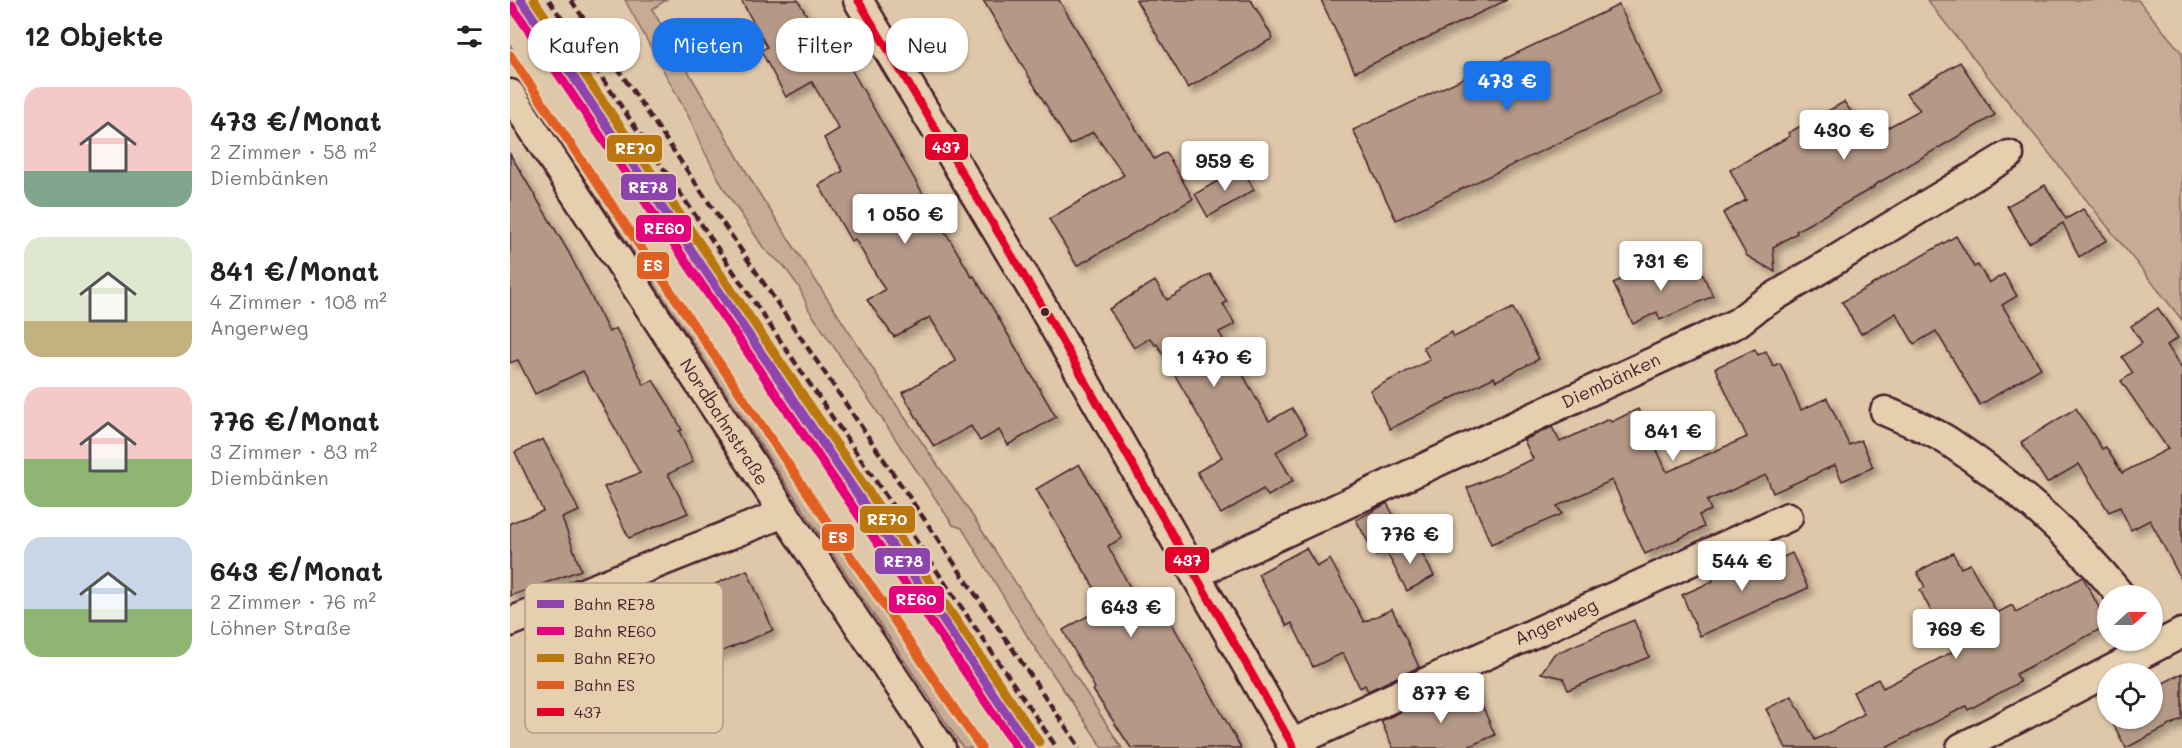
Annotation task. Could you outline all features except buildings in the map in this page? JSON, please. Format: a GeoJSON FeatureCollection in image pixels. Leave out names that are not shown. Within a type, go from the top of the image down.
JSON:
{"type":"FeatureCollection","features":[{"type":"Feature","properties":{"kind":"street"},"geometry":{"type":"LineString","coordinates":[[858,0],[1041,304],[1293,746]]}},
{"type":"Feature","properties":{"kind":"street","name":"Nordbahnstraße"},"geometry":{"type":"LineString","coordinates":[[510,94],[941,748]]}},
{"type":"Feature","properties":{"kind":"street","name":"Diembänken"},"geometry":{"type":"LineString","coordinates":[[1195,574],[1737,323],[1759,306],[2009,155]]}},
{"type":"Feature","properties":{"kind":"street"},"geometry":{"type":"LineString","coordinates":[[1886,411],[1950,442],[2044,514],[2099,567],[2113,585]]}},
{"type":"Feature","properties":{"kind":"street"},"geometry":{"type":"LineString","coordinates":[[608,583],[784,513]]}},
{"type":"Feature","properties":{"kind":"street","name":"Angerweg"},"geometry":{"type":"LineString","coordinates":[[1293,746],[1788,517]]}},
{"type":"Feature","properties":{"kind":"street"},"geometry":{"type":"LineString","coordinates":[[510,622],[525,616]]}},
{"type":"Feature","properties":{"kind":"street"},"geometry":{"type":"LineString","coordinates":[[1961,748],[2170,639]]}},
{"type":"Feature","properties":{"kind":"shaded area"},"geometry":{"type":"Polygon","coordinates":[[[625,0],[666,0],[652,9],[657,18],[652,18],[652,50],[640,28],[640,18],[635,18],[625,0]]]}},
{"type":"Feature","properties":{"kind":"shaded area"},"geometry":{"type":"Polygon","coordinates":[[[1927,0],[2138,0],[2182,53],[2182,320],[1927,0]]]}},
{"type":"Feature","properties":{"kind":"shaded area"},"geometry":{"type":"Polygon","coordinates":[[[510,45],[986,748],[963,748],[510,65],[510,45]]]}},
{"type":"Feature","properties":{"kind":"shaded area"},"geometry":{"type":"Polygon","coordinates":[[[664,72],[689,72],[757,190],[897,406],[970,512],[1122,748],[1103,748],[1029,639],[962,528],[953,525],[809,310],[799,287],[784,266],[765,250],[724,189],[664,72]]]}},
{"type":"Feature","properties":{"kind":"railway"},"geometry":{"type":"LineString","coordinates":[[549,0],[1057,748]]}},
{"type":"Feature","properties":{"kind":"railway"},"geometry":{"type":"LineString","coordinates":[[571,0],[1080,748]]}},
{"type":"Feature","properties":{"kind":"rail line","name":"RE78"},"geometry":{"type":"LineString","coordinates":[[521,0],[1030,748]]}},
{"type":"Feature","properties":{"kind":"rail line","name":"RE70"},"geometry":{"type":"LineString","coordinates":[[534,0],[1039,742]]}},
{"type":"Feature","properties":{"kind":"rail line","name":"RE60"},"geometry":{"type":"LineString","coordinates":[[512,6],[1017,748]]}},
{"type":"Feature","properties":{"kind":"rail line","name":"ES"},"geometry":{"type":"LineString","coordinates":[[510,55],[981,748]]}},
{"type":"Feature","properties":{"kind":"transit line","name":"437"},"geometry":{"type":"LineString","coordinates":[[858,0],[1041,304],[1294,748]]}}]}
